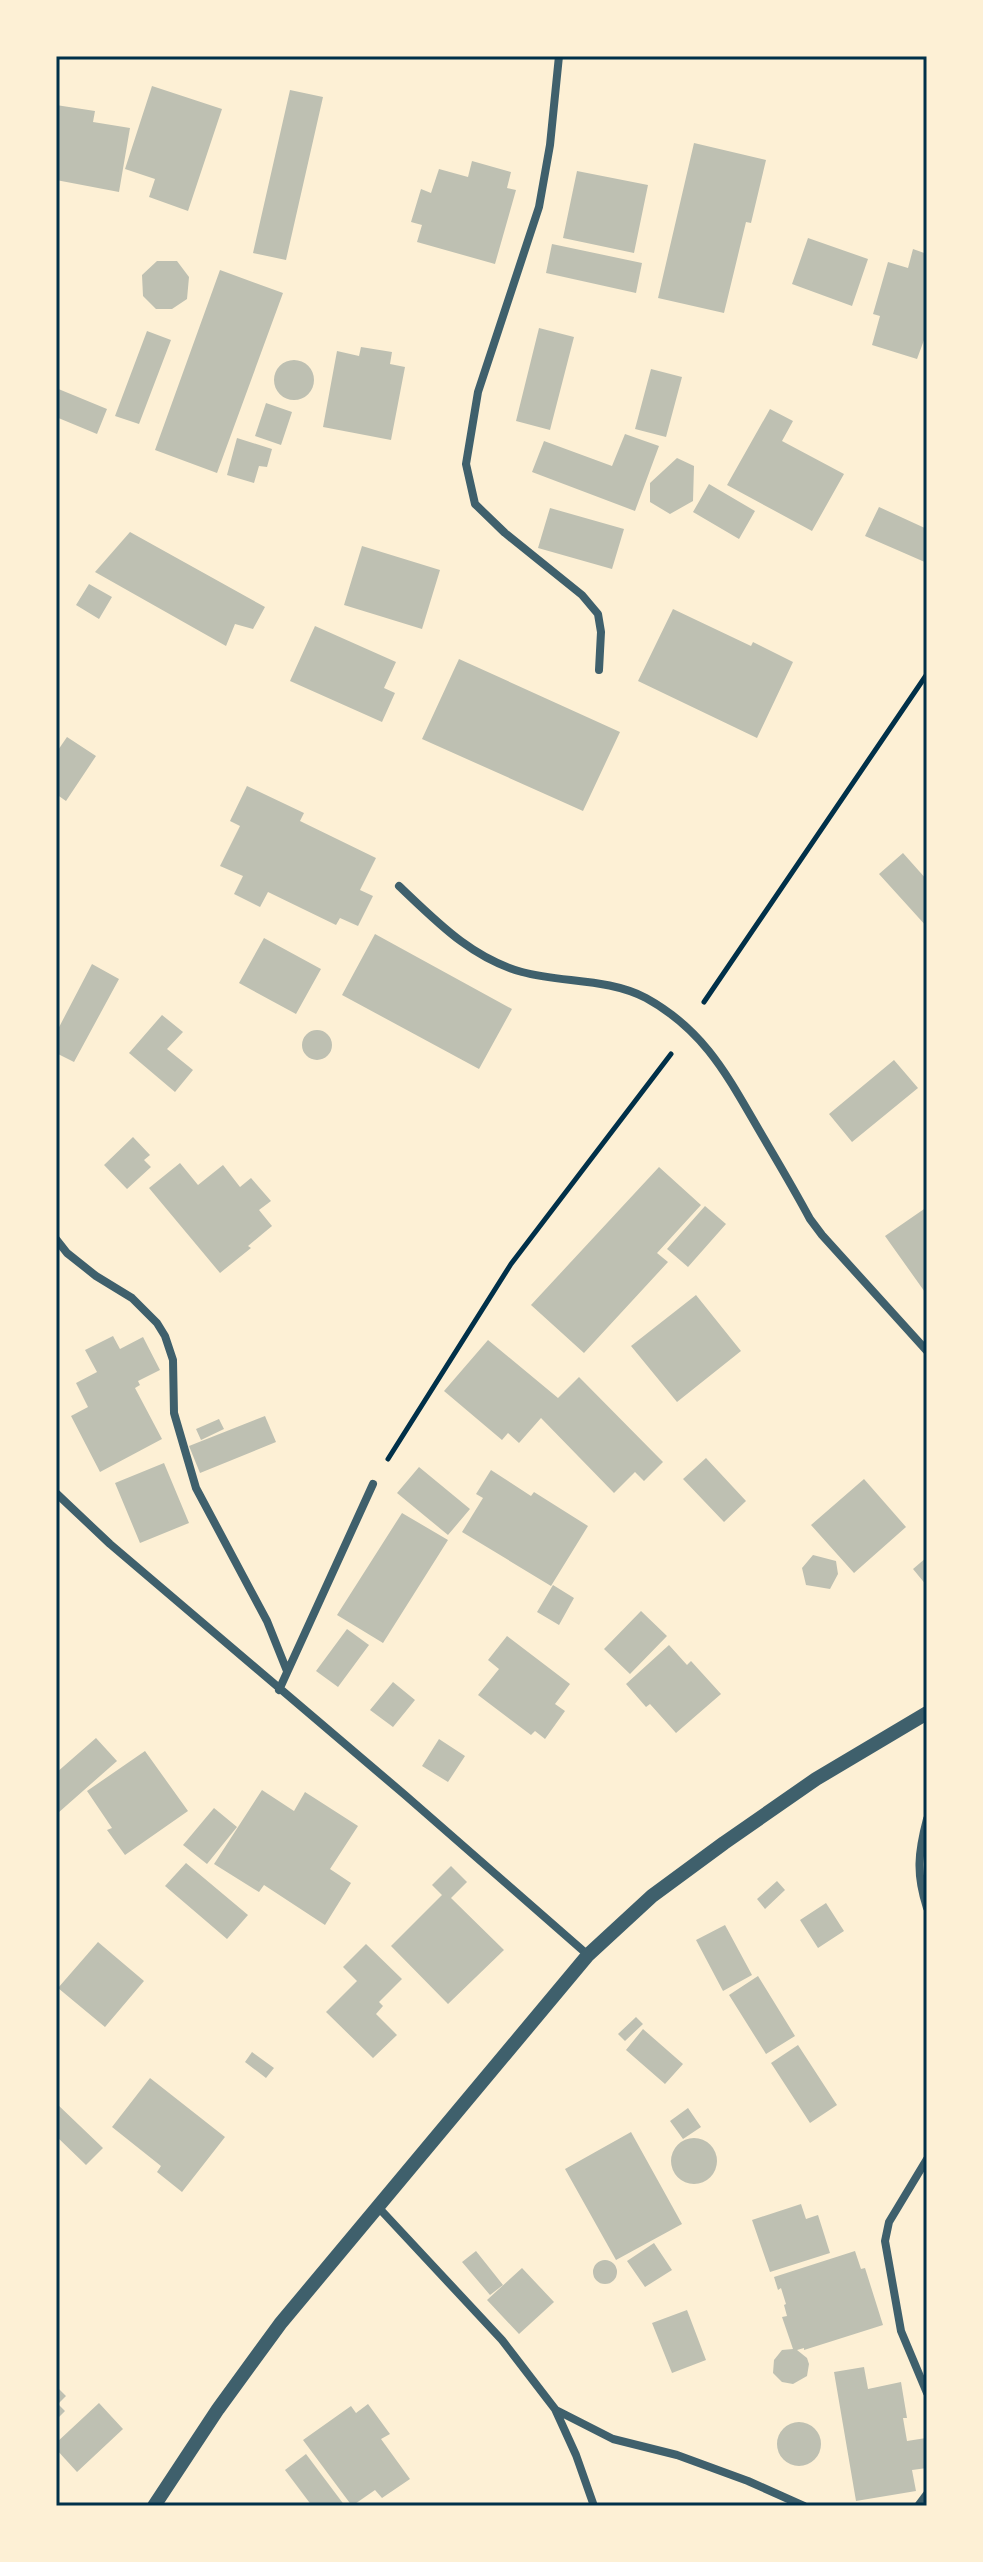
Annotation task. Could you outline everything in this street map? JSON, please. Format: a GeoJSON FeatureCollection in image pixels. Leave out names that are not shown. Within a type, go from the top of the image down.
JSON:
{"type":"FeatureCollection","features":[{"type":"Feature","properties":{"kind":"street"},"geometry":{"type":"LineString","coordinates":[[559,56],[550,145],[539,207],[478,392],[466,464],[475,504],[505,533],[582,595],[598,614],[601,632],[599,670]]}},
{"type":"Feature","properties":{"kind":"street"},"geometry":{"type":"LineString","coordinates":[[399,886],[445,930],[493,962],[523,972],[618,988],[643,997],[688,1026],[728,1077],[816,1227],[927,1351]]}},
{"type":"Feature","properties":{"kind":"street"},"geometry":{"type":"LineString","coordinates":[[56,1239],[67,1253],[132,1298],[157,1323],[165,1336],[173,1360],[174,1413],[196,1488],[267,1621],[287,1671]]}},
{"type":"Feature","properties":{"kind":"street"},"geometry":{"type":"LineString","coordinates":[[279,1690],[373,1484]]}},
{"type":"Feature","properties":{"kind":"street"},"geometry":{"type":"LineString","coordinates":[[56,1493],[110,1544],[588,1955]]}},
{"type":"Feature","properties":{"kind":"street"},"geometry":{"type":"LineString","coordinates":[[154,2506],[218,2409],[280,2324],[588,1955],[652,1896],[724,1843],[816,1779],[927,1713]]}},
{"type":"Feature","properties":{"kind":"street"},"geometry":{"type":"LineString","coordinates":[[927,1819],[919,1852],[919,1886],[927,1908]]}},
{"type":"Feature","properties":{"kind":"street"},"geometry":{"type":"LineString","coordinates":[[927,2159],[889,2222],[885,2241],[901,2331],[927,2393]]}},
{"type":"Feature","properties":{"kind":"street"},"geometry":{"type":"LineString","coordinates":[[378,2207],[502,2340],[555,2409],[594,2506]]}},
{"type":"Feature","properties":{"kind":"street"},"geometry":{"type":"LineString","coordinates":[[555,2409],[613,2439],[677,2455],[804,2506]]}},
{"type":"Feature","properties":{"kind":"street"},"geometry":{"type":"LineString","coordinates":[[918,2506],[927,2494]]}},
{"type":"Feature","properties":{"kind":"path"},"geometry":{"type":"LineString","coordinates":[[373,1484],[511,1264],[667,1061],[927,674]]}},
{"type":"Feature","properties":{"kind":"building"},"geometry":{"type":"Polygon","coordinates":[[[152,86],[222,109],[188,211],[149,197],[155,179],[125,169],[152,86]]]}},
{"type":"Feature","properties":{"kind":"building"},"geometry":{"type":"Polygon","coordinates":[[[290,90],[323,97],[286,260],[253,253],[290,90]]]}},
{"type":"Feature","properties":{"kind":"building"},"geometry":{"type":"Polygon","coordinates":[[[56,105],[95,111],[93,122],[130,128],[119,192],[56,180],[56,105]]]}},
{"type":"Feature","properties":{"kind":"building"},"geometry":{"type":"Polygon","coordinates":[[[694,143],[766,160],[751,223],[746,222],[724,313],[658,298],[694,143]]]}},
{"type":"Feature","properties":{"kind":"building"},"geometry":{"type":"Polygon","coordinates":[[[472,161],[511,172],[507,188],[516,190],[495,264],[417,242],[422,225],[411,222],[421,189],[431,193],[439,169],[468,177],[472,161]]]}},
{"type":"Feature","properties":{"kind":"building"},"geometry":{"type":"Polygon","coordinates":[[[577,171],[648,185],[634,253],[563,238],[577,171]]]}},
{"type":"Feature","properties":{"kind":"building"},"geometry":{"type":"Polygon","coordinates":[[[808,238],[868,259],[852,306],[792,284],[808,238]]]}},
{"type":"Feature","properties":{"kind":"building"},"geometry":{"type":"Polygon","coordinates":[[[552,244],[642,263],[636,293],[546,273],[552,244]]]}},
{"type":"Feature","properties":{"kind":"building"},"geometry":{"type":"Polygon","coordinates":[[[913,249],[927,254],[927,332],[917,359],[872,345],[880,316],[873,314],[888,262],[908,268],[913,249]]]}},
{"type":"Feature","properties":{"kind":"building"},"geometry":{"type":"Polygon","coordinates":[[[157,261],[177,261],[189,277],[187,299],[172,309],[156,309],[143,296],[142,275],[157,261]]]}},
{"type":"Feature","properties":{"kind":"building"},"geometry":{"type":"Polygon","coordinates":[[[220,270],[283,293],[217,473],[155,450],[220,270]]]}},
{"type":"Feature","properties":{"kind":"building"},"geometry":{"type":"Polygon","coordinates":[[[539,328],[574,337],[550,430],[516,421],[539,328]]]}},
{"type":"Feature","properties":{"kind":"building"},"geometry":{"type":"Polygon","coordinates":[[[147,331],[171,340],[139,424],[115,416],[147,331]]]}},
{"type":"Feature","properties":{"kind":"building"},"geometry":{"type":"Polygon","coordinates":[[[361,347],[392,352],[390,364],[405,367],[391,440],[323,427],[337,351],[359,356],[361,347]]]}},
{"type":"Feature","properties":{"kind":"building"},"geometry":{"type":"Polygon","coordinates":[[[294,360],[308,366],[314,380],[308,394],[294,400],[280,394],[274,380],[280,366],[294,360]]]}},
{"type":"Feature","properties":{"kind":"building"},"geometry":{"type":"Polygon","coordinates":[[[651,369],[682,377],[666,437],[635,429],[651,369]]]}},
{"type":"Feature","properties":{"kind":"building"},"geometry":{"type":"Polygon","coordinates":[[[56,388],[107,409],[97,434],[56,417],[56,388]]]}},
{"type":"Feature","properties":{"kind":"building"},"geometry":{"type":"Polygon","coordinates":[[[266,403],[292,412],[281,445],[255,436],[266,403]]]}},
{"type":"Feature","properties":{"kind":"building"},"geometry":{"type":"Polygon","coordinates":[[[770,409],[793,421],[782,441],[844,474],[812,531],[727,485],[770,409]]]}},
{"type":"Feature","properties":{"kind":"building"},"geometry":{"type":"Polygon","coordinates":[[[625,434],[659,446],[635,511],[532,472],[544,441],[612,466],[625,434]]]}},
{"type":"Feature","properties":{"kind":"building"},"geometry":{"type":"Polygon","coordinates":[[[237,438],[272,449],[267,467],[259,466],[254,483],[227,475],[237,438]]]}},
{"type":"Feature","properties":{"kind":"building"},"geometry":{"type":"Polygon","coordinates":[[[677,458],[694,466],[693,501],[670,514],[650,502],[650,483],[677,458]]]}},
{"type":"Feature","properties":{"kind":"building"},"geometry":{"type":"Polygon","coordinates":[[[709,484],[755,511],[739,539],[693,512],[709,484]]]}},
{"type":"Feature","properties":{"kind":"building"},"geometry":{"type":"Polygon","coordinates":[[[879,507],[927,529],[927,563],[865,536],[879,507]]]}},
{"type":"Feature","properties":{"kind":"building"},"geometry":{"type":"Polygon","coordinates":[[[550,508],[624,529],[612,569],[538,548],[550,508]]]}},
{"type":"Feature","properties":{"kind":"building"},"geometry":{"type":"Polygon","coordinates":[[[130,532],[265,607],[253,629],[235,624],[226,646],[95,572],[130,532]]]}},
{"type":"Feature","properties":{"kind":"building"},"geometry":{"type":"Polygon","coordinates":[[[362,546],[440,570],[422,629],[344,605],[362,546]]]}},
{"type":"Feature","properties":{"kind":"building"},"geometry":{"type":"Polygon","coordinates":[[[89,584],[112,597],[99,619],[76,605],[89,584]]]}},
{"type":"Feature","properties":{"kind":"building"},"geometry":{"type":"Polygon","coordinates":[[[673,609],[793,662],[757,738],[638,681],[673,609]]]}},
{"type":"Feature","properties":{"kind":"building"},"geometry":{"type":"Polygon","coordinates":[[[315,626],[396,662],[384,688],[395,693],[382,722],[290,681],[315,626]]]}},
{"type":"Feature","properties":{"kind":"building"},"geometry":{"type":"Polygon","coordinates":[[[459,659],[620,732],[583,811],[422,739],[459,659]]]}},
{"type":"Feature","properties":{"kind":"building"},"geometry":{"type":"Polygon","coordinates":[[[67,737],[96,756],[66,801],[56,794],[56,753],[67,737]]]}},
{"type":"Feature","properties":{"kind":"building"},"geometry":{"type":"Polygon","coordinates":[[[247,786],[304,813],[300,821],[376,858],[360,890],[373,896],[358,926],[340,918],[336,925],[268,892],[260,907],[234,894],[243,876],[220,866],[240,826],[230,821],[247,786]]]}},
{"type":"Feature","properties":{"kind":"building"},"geometry":{"type":"Polygon","coordinates":[[[903,853],[927,880],[927,927],[879,874],[903,853]]]}},
{"type":"Feature","properties":{"kind":"building"},"geometry":{"type":"Polygon","coordinates":[[[375,934],[512,1009],[479,1069],[342,995],[375,934]]]}},
{"type":"Feature","properties":{"kind":"building"},"geometry":{"type":"Polygon","coordinates":[[[264,938],[321,969],[296,1014],[239,983],[264,938]]]}},
{"type":"Feature","properties":{"kind":"building"},"geometry":{"type":"Polygon","coordinates":[[[92,964],[119,979],[74,1062],[56,1053],[56,1033],[92,964]]]}},
{"type":"Feature","properties":{"kind":"building"},"geometry":{"type":"Polygon","coordinates":[[[162,1015],[183,1032],[167,1049],[193,1070],[175,1092],[129,1053],[162,1015]]]}},
{"type":"Feature","properties":{"kind":"building"},"geometry":{"type":"Polygon","coordinates":[[[317,1030],[323,1031],[331,1039],[331,1051],[323,1059],[317,1060],[311,1059],[303,1051],[302,1045],[303,1039],[311,1031],[317,1030]]]}},
{"type":"Feature","properties":{"kind":"building"},"geometry":{"type":"Polygon","coordinates":[[[894,1060],[918,1088],[852,1142],[829,1114],[894,1060]]]}},
{"type":"Feature","properties":{"kind":"building"},"geometry":{"type":"Polygon","coordinates":[[[133,1137],[150,1155],[144,1160],[151,1167],[127,1189],[104,1165],[133,1137]]]}},
{"type":"Feature","properties":{"kind":"building"},"geometry":{"type":"Polygon","coordinates":[[[180,1163],[198,1185],[223,1165],[240,1187],[251,1178],[271,1201],[259,1210],[272,1226],[220,1273],[149,1188],[180,1163]]]}},
{"type":"Feature","properties":{"kind":"building"},"geometry":{"type":"Polygon","coordinates":[[[659,1167],[701,1205],[657,1253],[668,1262],[584,1353],[531,1305],[659,1167]]]}},
{"type":"Feature","properties":{"kind":"building"},"geometry":{"type":"Polygon","coordinates":[[[705,1206],[726,1224],[688,1267],[667,1249],[705,1206]]]}},
{"type":"Feature","properties":{"kind":"building"},"geometry":{"type":"Polygon","coordinates":[[[927,1207],[927,1295],[885,1236],[927,1207]]]}},
{"type":"Feature","properties":{"kind":"building"},"geometry":{"type":"Polygon","coordinates":[[[696,1295],[741,1351],[677,1402],[631,1346],[696,1295]]]}},
{"type":"Feature","properties":{"kind":"building"},"geometry":{"type":"Polygon","coordinates":[[[113,1336],[120,1349],[143,1337],[160,1370],[138,1381],[140,1385],[135,1388],[162,1439],[100,1472],[71,1416],[88,1407],[76,1383],[97,1372],[85,1350],[113,1336]]]}},
{"type":"Feature","properties":{"kind":"building"},"geometry":{"type":"Polygon","coordinates":[[[488,1340],[558,1398],[579,1377],[663,1462],[644,1481],[635,1472],[614,1493],[541,1418],[519,1443],[508,1433],[502,1440],[444,1391],[488,1340]]]}},
{"type":"Feature","properties":{"kind":"building"},"geometry":{"type":"Polygon","coordinates":[[[265,1416],[276,1442],[200,1473],[189,1446],[265,1416]]]}},
{"type":"Feature","properties":{"kind":"building"},"geometry":{"type":"Polygon","coordinates":[[[219,1419],[224,1429],[201,1440],[196,1429],[219,1419]]]}},
{"type":"Feature","properties":{"kind":"building"},"geometry":{"type":"Polygon","coordinates":[[[706,1458],[746,1501],[724,1522],[683,1479],[706,1458]]]}},
{"type":"Feature","properties":{"kind":"building"},"geometry":{"type":"Polygon","coordinates":[[[164,1463],[189,1523],[140,1543],[115,1483],[164,1463]]]}},
{"type":"Feature","properties":{"kind":"building"},"geometry":{"type":"Polygon","coordinates":[[[419,1467],[470,1509],[448,1535],[397,1493],[419,1467]]]}},
{"type":"Feature","properties":{"kind":"building"},"geometry":{"type":"Polygon","coordinates":[[[491,1470],[531,1496],[534,1492],[588,1526],[551,1586],[462,1532],[483,1498],[476,1494],[491,1470]]]}},
{"type":"Feature","properties":{"kind":"building"},"geometry":{"type":"Polygon","coordinates":[[[864,1479],[906,1527],[854,1573],[811,1525],[864,1479]]]}},
{"type":"Feature","properties":{"kind":"building"},"geometry":{"type":"Polygon","coordinates":[[[402,1513],[448,1540],[383,1643],[337,1615],[402,1513]]]}},
{"type":"Feature","properties":{"kind":"building"},"geometry":{"type":"Polygon","coordinates":[[[813,1555],[836,1561],[838,1574],[830,1589],[806,1585],[802,1568],[813,1555]]]}},
{"type":"Feature","properties":{"kind":"building"},"geometry":{"type":"Polygon","coordinates":[[[927,1557],[927,1586],[913,1569],[927,1557]]]}},
{"type":"Feature","properties":{"kind":"building"},"geometry":{"type":"Polygon","coordinates":[[[553,1585],[574,1598],[559,1625],[537,1612],[553,1585]]]}},
{"type":"Feature","properties":{"kind":"building"},"geometry":{"type":"Polygon","coordinates":[[[641,1611],[667,1636],[630,1674],[604,1649],[641,1611]]]}},
{"type":"Feature","properties":{"kind":"building"},"geometry":{"type":"Polygon","coordinates":[[[347,1629],[369,1645],[338,1687],[316,1671],[347,1629]]]}},
{"type":"Feature","properties":{"kind":"building"},"geometry":{"type":"Polygon","coordinates":[[[507,1636],[570,1684],[555,1704],[565,1711],[545,1739],[535,1731],[531,1735],[478,1695],[499,1669],[488,1660],[507,1636]]]}},
{"type":"Feature","properties":{"kind":"building"},"geometry":{"type":"Polygon","coordinates":[[[669,1645],[687,1665],[691,1661],[721,1694],[676,1733],[650,1704],[646,1707],[626,1684],[669,1645]]]}},
{"type":"Feature","properties":{"kind":"building"},"geometry":{"type":"Polygon","coordinates":[[[393,1682],[415,1700],[393,1727],[370,1710],[393,1682]]]}},
{"type":"Feature","properties":{"kind":"building"},"geometry":{"type":"Polygon","coordinates":[[[96,1738],[117,1761],[58,1813],[56,1773],[96,1738]]]}},
{"type":"Feature","properties":{"kind":"building"},"geometry":{"type":"Polygon","coordinates":[[[439,1739],[465,1756],[448,1782],[422,1766],[439,1739]]]}},
{"type":"Feature","properties":{"kind":"building"},"geometry":{"type":"Polygon","coordinates":[[[145,1751],[188,1811],[125,1855],[107,1830],[112,1828],[87,1791],[145,1751]]]}},
{"type":"Feature","properties":{"kind":"building"},"geometry":{"type":"Polygon","coordinates":[[[262,1790],[294,1811],[305,1792],[358,1826],[330,1869],[351,1883],[325,1925],[264,1885],[259,1892],[214,1864],[262,1790]]]}},
{"type":"Feature","properties":{"kind":"building"},"geometry":{"type":"Polygon","coordinates":[[[214,1808],[237,1827],[207,1864],[183,1845],[214,1808]]]}},
{"type":"Feature","properties":{"kind":"building"},"geometry":{"type":"Polygon","coordinates":[[[186,1863],[248,1915],[227,1939],[165,1886],[186,1863]]]}},
{"type":"Feature","properties":{"kind":"building"},"geometry":{"type":"Polygon","coordinates":[[[451,1866],[467,1882],[451,1898],[504,1950],[448,2004],[391,1946],[442,1895],[432,1885],[451,1866]]]}},
{"type":"Feature","properties":{"kind":"building"},"geometry":{"type":"Polygon","coordinates":[[[777,1881],[785,1890],[765,1909],[757,1899],[777,1881]]]}},
{"type":"Feature","properties":{"kind":"building"},"geometry":{"type":"Polygon","coordinates":[[[826,1903],[844,1931],[818,1948],[800,1920],[826,1903]]]}},
{"type":"Feature","properties":{"kind":"building"},"geometry":{"type":"Polygon","coordinates":[[[725,1925],[752,1975],[723,1991],[696,1940],[725,1925]]]}},
{"type":"Feature","properties":{"kind":"building"},"geometry":{"type":"Polygon","coordinates":[[[98,1942],[144,1981],[105,2027],[58,1988],[98,1942]]]}},
{"type":"Feature","properties":{"kind":"building"},"geometry":{"type":"Polygon","coordinates":[[[366,1944],[402,1979],[379,2002],[383,2006],[376,2014],[397,2035],[373,2058],[326,2012],[357,1981],[343,1967],[366,1944]]]}},
{"type":"Feature","properties":{"kind":"building"},"geometry":{"type":"Polygon","coordinates":[[[758,1976],[795,2036],[766,2054],[729,1995],[758,1976]]]}},
{"type":"Feature","properties":{"kind":"building"},"geometry":{"type":"Polygon","coordinates":[[[636,2017],[643,2024],[625,2041],[618,2034],[636,2017]]]}},
{"type":"Feature","properties":{"kind":"building"},"geometry":{"type":"Polygon","coordinates":[[[643,2029],[683,2064],[665,2084],[626,2050],[643,2029]]]}},
{"type":"Feature","properties":{"kind":"building"},"geometry":{"type":"Polygon","coordinates":[[[798,2045],[837,2105],[810,2123],[771,2063],[798,2045]]]}},
{"type":"Feature","properties":{"kind":"building"},"geometry":{"type":"Polygon","coordinates":[[[252,2052],[274,2068],[266,2078],[245,2062],[252,2052]]]}},
{"type":"Feature","properties":{"kind":"building"},"geometry":{"type":"Polygon","coordinates":[[[150,2078],[225,2137],[182,2192],[157,2172],[161,2166],[112,2127],[150,2078]]]}},
{"type":"Feature","properties":{"kind":"building"},"geometry":{"type":"Polygon","coordinates":[[[56,2103],[103,2148],[86,2165],[56,2136],[56,2103]]]}},
{"type":"Feature","properties":{"kind":"building"},"geometry":{"type":"Polygon","coordinates":[[[688,2108],[701,2127],[683,2139],[670,2121],[688,2108]]]}},
{"type":"Feature","properties":{"kind":"building"},"geometry":{"type":"Polygon","coordinates":[[[631,2132],[682,2224],[616,2260],[565,2169],[631,2132]]]}},
{"type":"Feature","properties":{"kind":"building"},"geometry":{"type":"Polygon","coordinates":[[[694,2138],[710,2145],[717,2161],[710,2177],[694,2184],[678,2177],[671,2161],[678,2145],[694,2138]]]}},
{"type":"Feature","properties":{"kind":"building"},"geometry":{"type":"Polygon","coordinates":[[[801,2204],[806,2219],[818,2215],[830,2253],[770,2272],[752,2220],[801,2204]]]}},
{"type":"Feature","properties":{"kind":"building"},"geometry":{"type":"Polygon","coordinates":[[[654,2243],[672,2270],[645,2287],[627,2261],[654,2243]]]}},
{"type":"Feature","properties":{"kind":"building"},"geometry":{"type":"Polygon","coordinates":[[[476,2251],[503,2285],[490,2295],[462,2262],[476,2251]]]}},
{"type":"Feature","properties":{"kind":"building"},"geometry":{"type":"Polygon","coordinates":[[[855,2251],[861,2269],[865,2268],[883,2325],[797,2350],[807,2358],[807,2376],[793,2384],[782,2382],[773,2373],[774,2360],[782,2350],[793,2349],[782,2317],[787,2316],[786,2304],[774,2277],[855,2251]]]}},
{"type":"Feature","properties":{"kind":"building"},"geometry":{"type":"Polygon","coordinates":[[[605,2260],[616,2267],[617,2272],[610,2283],[605,2284],[594,2277],[593,2272],[600,2261],[605,2260]]]}},
{"type":"Feature","properties":{"kind":"building"},"geometry":{"type":"Polygon","coordinates":[[[522,2268],[554,2302],[519,2334],[487,2300],[522,2268]]]}},
{"type":"Feature","properties":{"kind":"building"},"geometry":{"type":"Polygon","coordinates":[[[687,2310],[706,2360],[672,2373],[652,2323],[687,2310]]]}},
{"type":"Feature","properties":{"kind":"building"},"geometry":{"type":"Polygon","coordinates":[[[864,2367],[868,2389],[901,2382],[907,2441],[926,2438],[927,2468],[912,2470],[916,2491],[856,2501],[834,2372],[864,2367]]]}},
{"type":"Feature","properties":{"kind":"building"},"geometry":{"type":"Polygon","coordinates":[[[56,2386],[66,2396],[58,2404],[65,2411],[56,2420],[56,2386]]]}},
{"type":"Feature","properties":{"kind":"building"},"geometry":{"type":"Polygon","coordinates":[[[99,2403],[123,2429],[77,2472],[56,2449],[56,2443],[99,2403]]]}},
{"type":"Feature","properties":{"kind":"building"},"geometry":{"type":"Polygon","coordinates":[[[368,2404],[390,2434],[381,2439],[410,2479],[382,2498],[375,2490],[352,2506],[303,2440],[351,2406],[356,2413],[368,2404]]]}},
{"type":"Feature","properties":{"kind":"building"},"geometry":{"type":"Polygon","coordinates":[[[799,2422],[815,2428],[821,2444],[815,2460],[799,2466],[783,2460],[777,2444],[783,2428],[799,2422]]]}},
{"type":"Feature","properties":{"kind":"building"},"geometry":{"type":"Polygon","coordinates":[[[306,2454],[345,2506],[312,2506],[285,2470],[306,2454]]]}}]}
